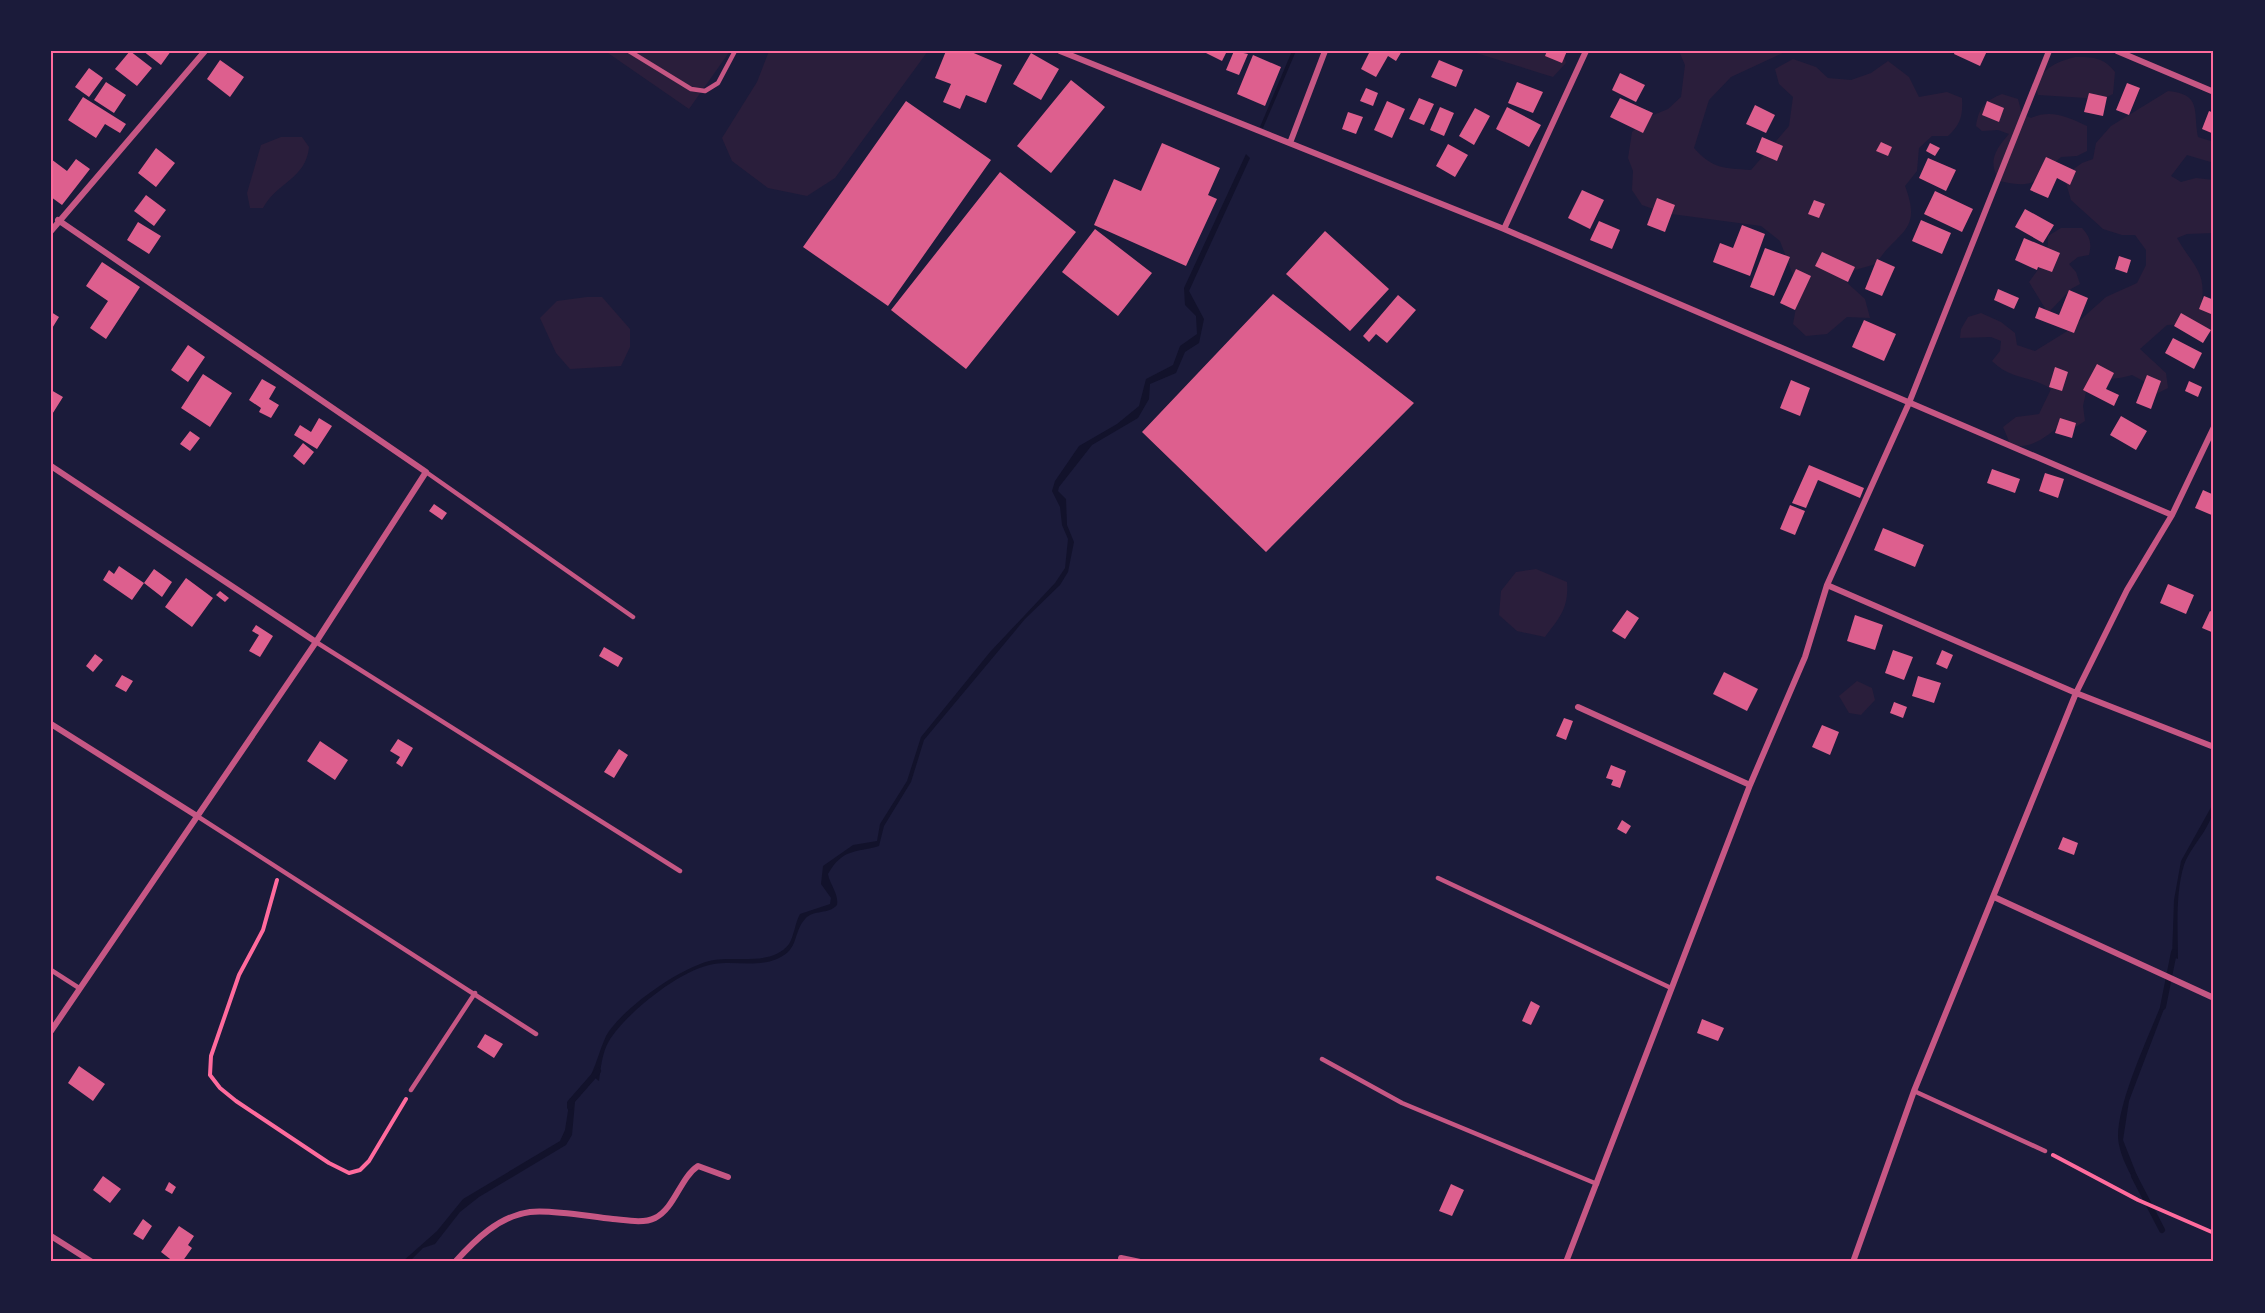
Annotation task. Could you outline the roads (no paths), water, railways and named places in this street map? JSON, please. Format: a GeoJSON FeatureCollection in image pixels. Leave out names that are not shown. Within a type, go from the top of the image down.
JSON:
{"type":"FeatureCollection","features":[{"type":"Feature","properties":{"kind":"street"},"geometry":{"type":"LineString","coordinates":[[51,231],[58,220],[205,51]]}},
{"type":"Feature","properties":{"kind":"street"},"geometry":{"type":"LineString","coordinates":[[1060,51],[1504,229],[2172,515]]}},
{"type":"Feature","properties":{"kind":"street"},"geometry":{"type":"LineString","coordinates":[[1290,143],[1325,51]]}},
{"type":"Feature","properties":{"kind":"street"},"geometry":{"type":"LineString","coordinates":[[1504,229],[1586,51]]}},
{"type":"Feature","properties":{"kind":"street"},"geometry":{"type":"LineString","coordinates":[[1566,1262],[1750,785],[1804,657],[1827,585],[1909,404],[2049,51]]}},
{"type":"Feature","properties":{"kind":"street"},"geometry":{"type":"LineString","coordinates":[[2117,51],[2214,92]]}},
{"type":"Feature","properties":{"kind":"street"},"geometry":{"type":"LineString","coordinates":[[51,1030],[316,642],[426,472],[58,220]]}},
{"type":"Feature","properties":{"kind":"street"},"geometry":{"type":"LineString","coordinates":[[1853,1262],[1914,1091],[2076,693],[2127,590],[2172,515],[2214,428]]}},
{"type":"Feature","properties":{"kind":"street"},"geometry":{"type":"LineString","coordinates":[[51,466],[316,642]]}},
{"type":"Feature","properties":{"kind":"street"},"geometry":{"type":"LineString","coordinates":[[1827,585],[2076,693],[2214,747]]}},
{"type":"Feature","properties":{"kind":"street"},"geometry":{"type":"LineString","coordinates":[[1578,707],[1750,785]]}},
{"type":"Feature","properties":{"kind":"street"},"geometry":{"type":"LineString","coordinates":[[51,724],[197,816]]}},
{"type":"Feature","properties":{"kind":"street"},"geometry":{"type":"LineString","coordinates":[[1994,897],[2165,978],[2214,998]]}},
{"type":"Feature","properties":{"kind":"street"},"geometry":{"type":"LineString","coordinates":[[454,1262],[500,1222],[531,1212],[634,1221],[655,1218],[671,1202],[689,1172],[698,1166],[728,1177]]}},
{"type":"Feature","properties":{"kind":"street"},"geometry":{"type":"LineString","coordinates":[[51,1236],[92,1262]]}},
{"type":"Feature","properties":{"kind":"street"},"geometry":{"type":"LineString","coordinates":[[1121,1258],[1140,1262]]}},
{"type":"Feature","properties":{"kind":"lane"},"geometry":{"type":"LineString","coordinates":[[629,51],[691,89],[705,91],[718,83],[735,51]]}},
{"type":"Feature","properties":{"kind":"lane"},"geometry":{"type":"LineString","coordinates":[[426,472],[633,617]]}},
{"type":"Feature","properties":{"kind":"lane"},"geometry":{"type":"LineString","coordinates":[[316,642],[680,871]]}},
{"type":"Feature","properties":{"kind":"lane"},"geometry":{"type":"LineString","coordinates":[[197,816],[536,1034]]}},
{"type":"Feature","properties":{"kind":"lane"},"geometry":{"type":"LineString","coordinates":[[1437,878],[1671,988]]}},
{"type":"Feature","properties":{"kind":"lane"},"geometry":{"type":"LineString","coordinates":[[51,970],[79,988]]}},
{"type":"Feature","properties":{"kind":"lane"},"geometry":{"type":"LineString","coordinates":[[411,1090],[475,993]]}},
{"type":"Feature","properties":{"kind":"lane"},"geometry":{"type":"LineString","coordinates":[[1322,1059],[1402,1102],[1597,1184]]}},
{"type":"Feature","properties":{"kind":"lane"},"geometry":{"type":"LineString","coordinates":[[1914,1091],[2044,1150]]}},
{"type":"Feature","properties":{"kind":"waterway"},"geometry":{"type":"LineString","coordinates":[[2163,1007],[2174,952]]}},
{"type":"Feature","properties":{"kind":"waterway"},"geometry":{"type":"LineString","coordinates":[[570,1107],[570,1103],[598,1071]]}},
{"type":"Feature","properties":{"kind":"waterway"},"geometry":{"type":"LineString","coordinates":[[2134,1176],[2162,1230]]}}]}
